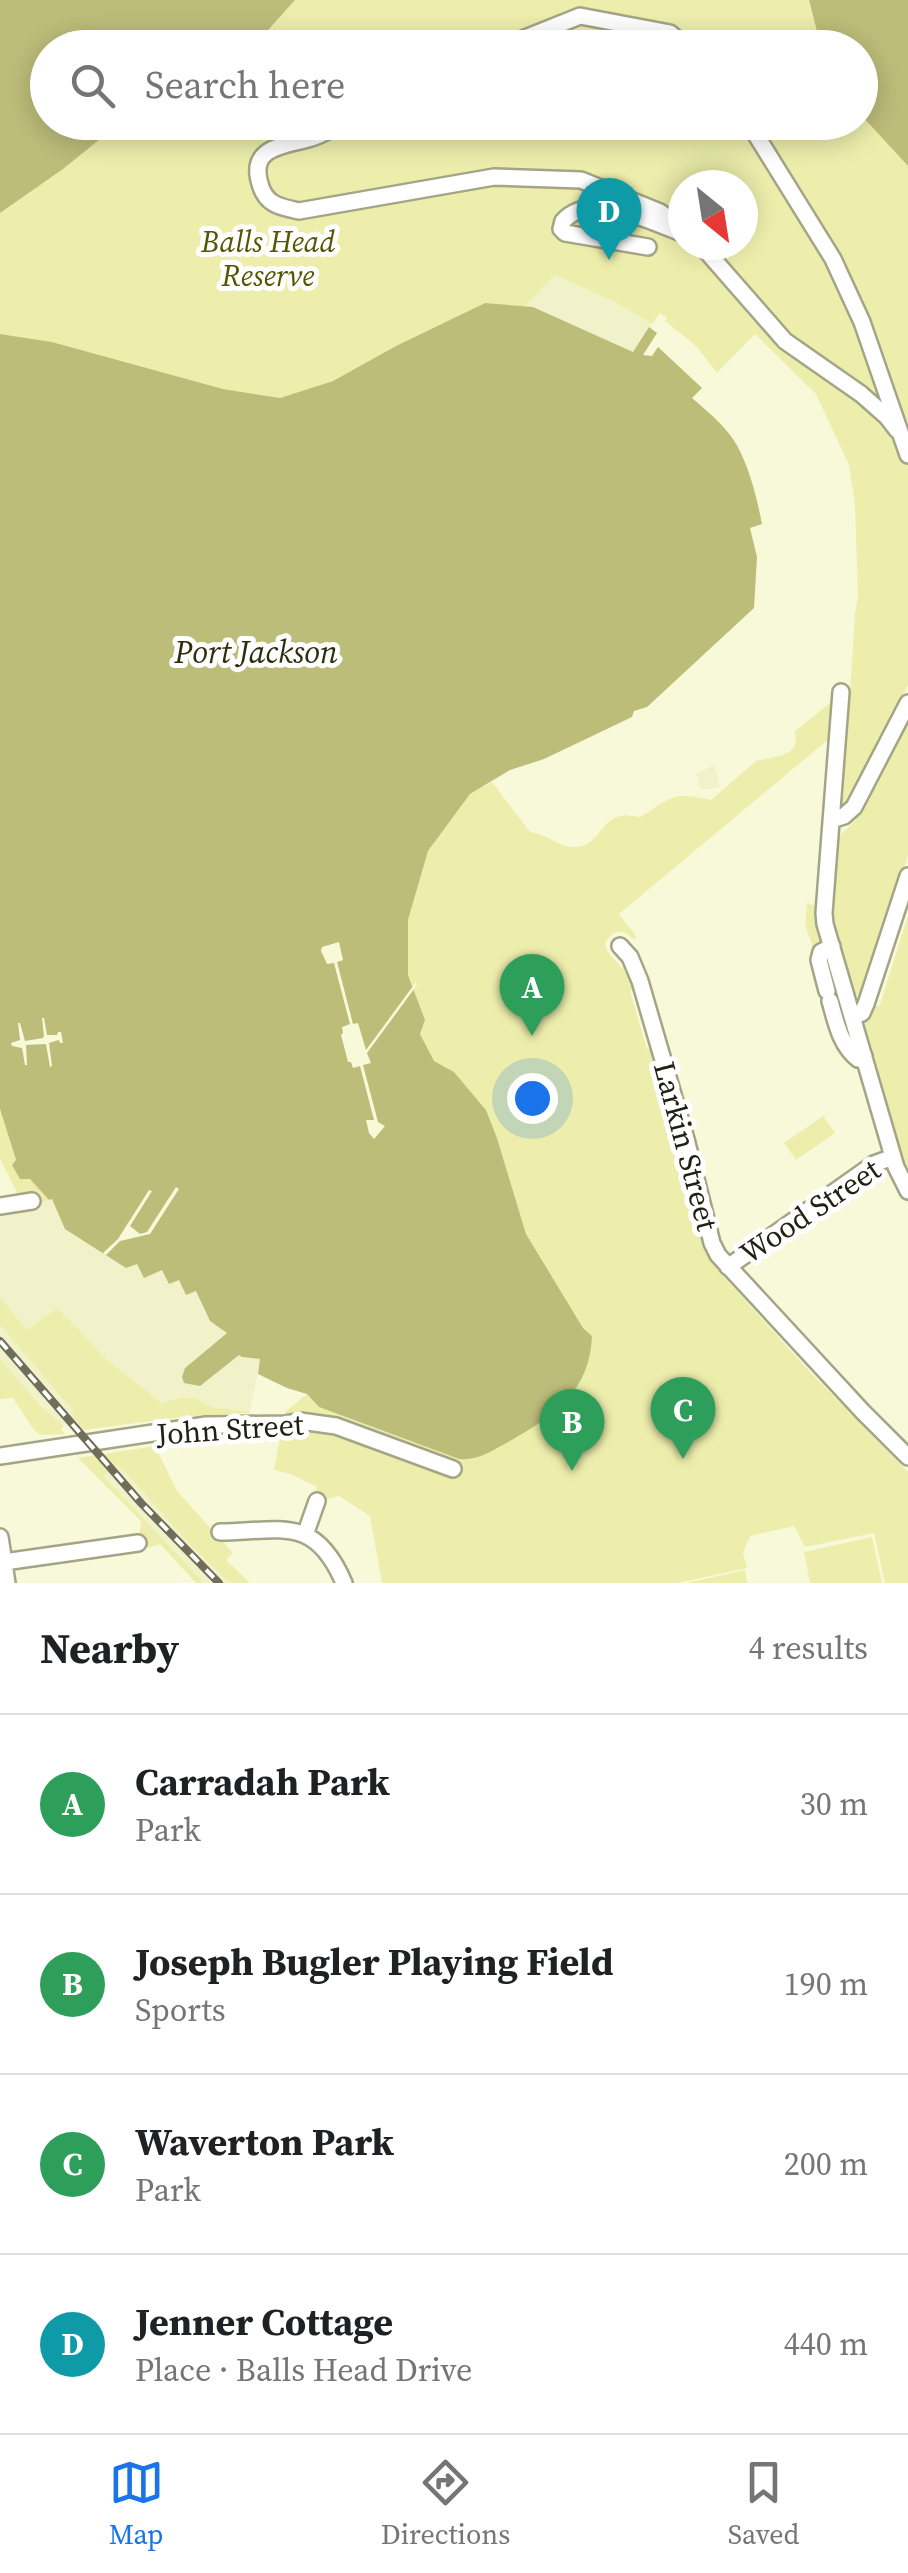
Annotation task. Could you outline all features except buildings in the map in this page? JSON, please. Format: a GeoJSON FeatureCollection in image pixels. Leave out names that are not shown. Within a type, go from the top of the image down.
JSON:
{"type":"FeatureCollection","features":[{"type":"Feature","properties":{"kind":"street"},"geometry":{"type":"LineString","coordinates":[[541,30],[580,16],[654,30]]}},
{"type":"Feature","properties":{"kind":"street"},"geometry":{"type":"LineString","coordinates":[[303,140],[276,146],[264,155],[257,177],[265,198],[299,211],[494,177],[580,180],[668,219]]}},
{"type":"Feature","properties":{"kind":"street"},"geometry":{"type":"LineString","coordinates":[[759,140],[833,259],[862,322],[908,455]]}},
{"type":"Feature","properties":{"kind":"street"},"geometry":{"type":"LineString","coordinates":[[648,247],[565,233],[562,221],[572,213],[600,208],[668,226]]}},
{"type":"Feature","properties":{"kind":"street"},"geometry":{"type":"LineString","coordinates":[[714,260],[785,341],[861,394],[902,437]]}},
{"type":"Feature","properties":{"kind":"street"},"geometry":{"type":"LineString","coordinates":[[861,394],[882,380]]}},
{"type":"Feature","properties":{"kind":"street"},"geometry":{"type":"LineString","coordinates":[[841,692],[824,913],[898,1174],[908,1191]]}},
{"type":"Feature","properties":{"kind":"street"},"geometry":{"type":"LineString","coordinates":[[831,820],[854,807],[908,703]]}},
{"type":"Feature","properties":{"kind":"street"},"geometry":{"type":"LineString","coordinates":[[852,1017],[862,1014],[866,1004],[908,876]]}},
{"type":"Feature","properties":{"kind":"street","name":"Larkin Street"},"geometry":{"type":"LineString","coordinates":[[620,946],[630,957],[640,980],[712,1244],[728,1267],[908,1458]]}},
{"type":"Feature","properties":{"kind":"street"},"geometry":{"type":"LineString","coordinates":[[832,946],[821,952],[819,960],[828,996],[842,1040],[854,1057],[864,1056]]}},
{"type":"Feature","properties":{"kind":"street","name":"Wood Street"},"geometry":{"type":"LineString","coordinates":[[728,1267],[874,1164],[893,1156]]}},
{"type":"Feature","properties":{"kind":"street"},"geometry":{"type":"LineString","coordinates":[[0,1206],[32,1200]]}},
{"type":"Feature","properties":{"kind":"street","name":"John Street"},"geometry":{"type":"LineString","coordinates":[[0,1456],[206,1425],[300,1421],[336,1426],[453,1469]]}},
{"type":"Feature","properties":{"kind":"street"},"geometry":{"type":"LineString","coordinates":[[305,1535],[317,1501]]}},
{"type":"Feature","properties":{"kind":"street"},"geometry":{"type":"LineString","coordinates":[[220,1532],[276,1528],[305,1535],[328,1552],[344,1583]]}},
{"type":"Feature","properties":{"kind":"street"},"geometry":{"type":"LineString","coordinates":[[0,1537],[7,1583]]}},
{"type":"Feature","properties":{"kind":"street"},"geometry":{"type":"LineString","coordinates":[[4,1562],[138,1542]]}},
{"type":"Feature","properties":{"kind":"shaded area"},"geometry":{"type":"Polygon","coordinates":[[[555,275],[652,324],[633,352],[533,307],[524,307],[555,275]]]}},
{"type":"Feature","properties":{"kind":"shaded area"},"geometry":{"type":"Polygon","coordinates":[[[714,765],[720,787],[701,790],[696,774],[714,765]]]}},
{"type":"Feature","properties":{"kind":"shaded area"},"geometry":{"type":"Polygon","coordinates":[[[52,1199],[137,1263],[162,1270],[196,1291],[227,1332],[185,1368],[200,1386],[239,1355],[261,1359],[250,1411],[214,1408],[195,1398],[162,1403],[105,1358],[58,1309],[27,1330],[0,1297],[0,1213],[52,1199]]]}},
{"type":"Feature","properties":{"kind":"shaded area"},"geometry":{"type":"Polygon","coordinates":[[[0,1325],[73,1411],[73,1418],[64,1426],[0,1359],[0,1325]]]}},
{"type":"Feature","properties":{"kind":"shaded area"},"geometry":{"type":"Polygon","coordinates":[[[115,1465],[230,1583],[204,1583],[178,1557],[103,1476],[115,1465]]]}},
{"type":"Feature","properties":{"kind":"green space"},"geometry":{"type":"Polygon","coordinates":[[[295,0],[809,0],[817,30],[269,30],[295,0]]]}},
{"type":"Feature","properties":{"kind":"green space","name":"Balls Head Reserve"},"geometry":{"type":"Polygon","coordinates":[[[878,133],[908,166],[908,685],[846,807],[839,807],[858,596],[855,505],[849,465],[816,394],[755,334],[717,373],[696,346],[660,313],[652,324],[555,275],[524,307],[485,303],[333,381],[280,398],[223,389],[52,342],[0,334],[0,213],[99,140],[878,140],[878,133]]]}},
{"type":"Feature","properties":{"kind":"green space"},"geometry":{"type":"Polygon","coordinates":[[[835,699],[830,738],[619,914],[637,937],[634,940],[618,932],[605,944],[635,989],[630,991],[647,1049],[652,1048],[697,1225],[702,1224],[710,1252],[725,1278],[908,1472],[908,1583],[885,1583],[874,1533],[805,1547],[794,1526],[750,1536],[743,1553],[747,1568],[678,1583],[382,1583],[370,1516],[339,1496],[324,1500],[314,1496],[317,1487],[274,1470],[285,1412],[307,1394],[319,1407],[459,1459],[592,1336],[583,1328],[526,1234],[486,1110],[454,1072],[434,1061],[420,1034],[425,1020],[408,975],[408,920],[428,851],[470,794],[492,782],[530,832],[570,847],[589,843],[615,818],[640,817],[672,798],[711,800],[756,761],[791,751],[796,742],[795,731],[835,699]]]}},
{"type":"Feature","properties":{"kind":"green space"},"geometry":{"type":"Polygon","coordinates":[[[908,716],[908,855],[866,992],[855,996],[832,914],[837,838],[855,821],[908,716]]]}},
{"type":"Feature","properties":{"kind":"green space"},"geometry":{"type":"Polygon","coordinates":[[[807,903],[816,906],[822,942],[813,948],[805,924],[807,903]]]}},
{"type":"Feature","properties":{"kind":"green space"},"geometry":{"type":"Polygon","coordinates":[[[908,915],[908,1178],[898,1156],[863,1028],[873,1008],[880,1005],[908,915]]]}},
{"type":"Feature","properties":{"kind":"green space"},"geometry":{"type":"Polygon","coordinates":[[[0,1109],[16,1161],[49,1200],[40,1203],[34,1195],[18,1195],[0,1159],[0,1109]]]}},
{"type":"Feature","properties":{"kind":"green space"},"geometry":{"type":"Polygon","coordinates":[[[823,1116],[835,1133],[796,1160],[784,1143],[823,1116]]]}},
{"type":"Feature","properties":{"kind":"green space"},"geometry":{"type":"Polygon","coordinates":[[[0,1297],[27,1330],[58,1308],[105,1358],[162,1403],[195,1398],[214,1408],[250,1411],[84,1430],[73,1418],[73,1411],[0,1325],[0,1297]]]}},
{"type":"Feature","properties":{"kind":"green space"},"geometry":{"type":"Polygon","coordinates":[[[0,1359],[64,1426],[61,1429],[65,1434],[41,1435],[13,1398],[0,1399],[0,1359]]]}},
{"type":"Feature","properties":{"kind":"green space"},"geometry":{"type":"Polygon","coordinates":[[[155,1446],[177,1491],[233,1553],[226,1560],[250,1583],[230,1583],[115,1465],[103,1476],[204,1583],[196,1583],[160,1544],[148,1548],[139,1537],[141,1521],[78,1458],[155,1446]]]}},
{"type":"Feature","properties":{"kind":"green space"},"geometry":{"type":"Polygon","coordinates":[[[872,1537],[882,1583],[810,1583],[804,1552],[872,1537]]]}},
{"type":"Feature","properties":{"kind":"green space"},"geometry":{"type":"Polygon","coordinates":[[[745,1570],[747,1583],[687,1583],[745,1570]]]}},
{"type":"Feature","properties":{"kind":"water"},"geometry":{"type":"Polygon","coordinates":[[[0,0],[295,0],[268,30],[30,30],[30,140],[99,140],[0,213],[0,0]]]}},
{"type":"Feature","properties":{"kind":"water"},"geometry":{"type":"Polygon","coordinates":[[[809,0],[908,0],[908,166],[878,133],[878,30],[817,30],[809,0]]]}},
{"type":"Feature","properties":{"kind":"water","name":"Port Jackson"},"geometry":{"type":"Polygon","coordinates":[[[485,303],[533,307],[633,352],[649,327],[657,333],[643,355],[652,356],[658,347],[702,388],[692,398],[724,428],[738,448],[762,524],[750,528],[757,557],[754,608],[647,707],[634,711],[632,717],[544,759],[510,770],[470,794],[428,851],[408,920],[408,975],[425,1020],[420,1034],[434,1061],[454,1072],[486,1110],[526,1234],[583,1328],[592,1336],[585,1372],[567,1400],[526,1432],[485,1454],[459,1459],[319,1407],[307,1394],[258,1374],[260,1359],[239,1355],[200,1386],[184,1383],[185,1368],[227,1333],[210,1321],[196,1291],[186,1295],[179,1280],[169,1284],[162,1270],[144,1278],[137,1264],[126,1268],[65,1229],[52,1199],[30,1179],[20,1179],[12,1165],[16,1160],[0,1109],[0,334],[52,342],[223,389],[280,398],[333,381],[485,303]]]}},
{"type":"Feature","properties":{"kind":"pier"},"geometry":{"type":"Polygon","coordinates":[[[339,942],[343,960],[337,962],[353,1024],[358,1023],[366,1050],[416,982],[417,985],[367,1053],[371,1063],[363,1065],[378,1122],[385,1126],[374,1139],[366,1120],[374,1120],[360,1066],[353,1068],[348,1062],[341,1035],[342,1027],[350,1024],[334,963],[327,964],[321,951],[322,947],[339,942]]]}},
{"type":"Feature","properties":{"kind":"pier"},"geometry":{"type":"Polygon","coordinates":[[[42,1018],[47,1035],[61,1032],[63,1043],[49,1043],[50,1067],[46,1044],[26,1045],[25,1065],[22,1048],[11,1043],[20,1040],[18,1023],[25,1041],[43,1038],[42,1018]]]}},
{"type":"Feature","properties":{"kind":"pier"},"geometry":{"type":"Polygon","coordinates":[[[176,1187],[179,1189],[150,1234],[120,1241],[106,1255],[103,1253],[118,1239],[149,1190],[152,1191],[130,1226],[140,1234],[147,1232],[176,1187]]]}},
{"type":"Feature","properties":{"kind":"railway"},"geometry":{"type":"LineString","coordinates":[[0,1341],[141,1503],[219,1583]]}},
{"type":"Feature","properties":{"kind":"place","name":"Jenner Cottage"},"geometry":{"type":"Point","coordinates":[609,260]}},
{"type":"Feature","properties":{"kind":"place","name":"Carradah Park"},"geometry":{"type":"Point","coordinates":[532,1036]}},
{"type":"Feature","properties":{"kind":"place","name":"Waverton Park"},"geometry":{"type":"Point","coordinates":[683,1459]}},
{"type":"Feature","properties":{"kind":"place","name":"Joseph Bugler Playing Field"},"geometry":{"type":"Point","coordinates":[572,1471]}}]}
